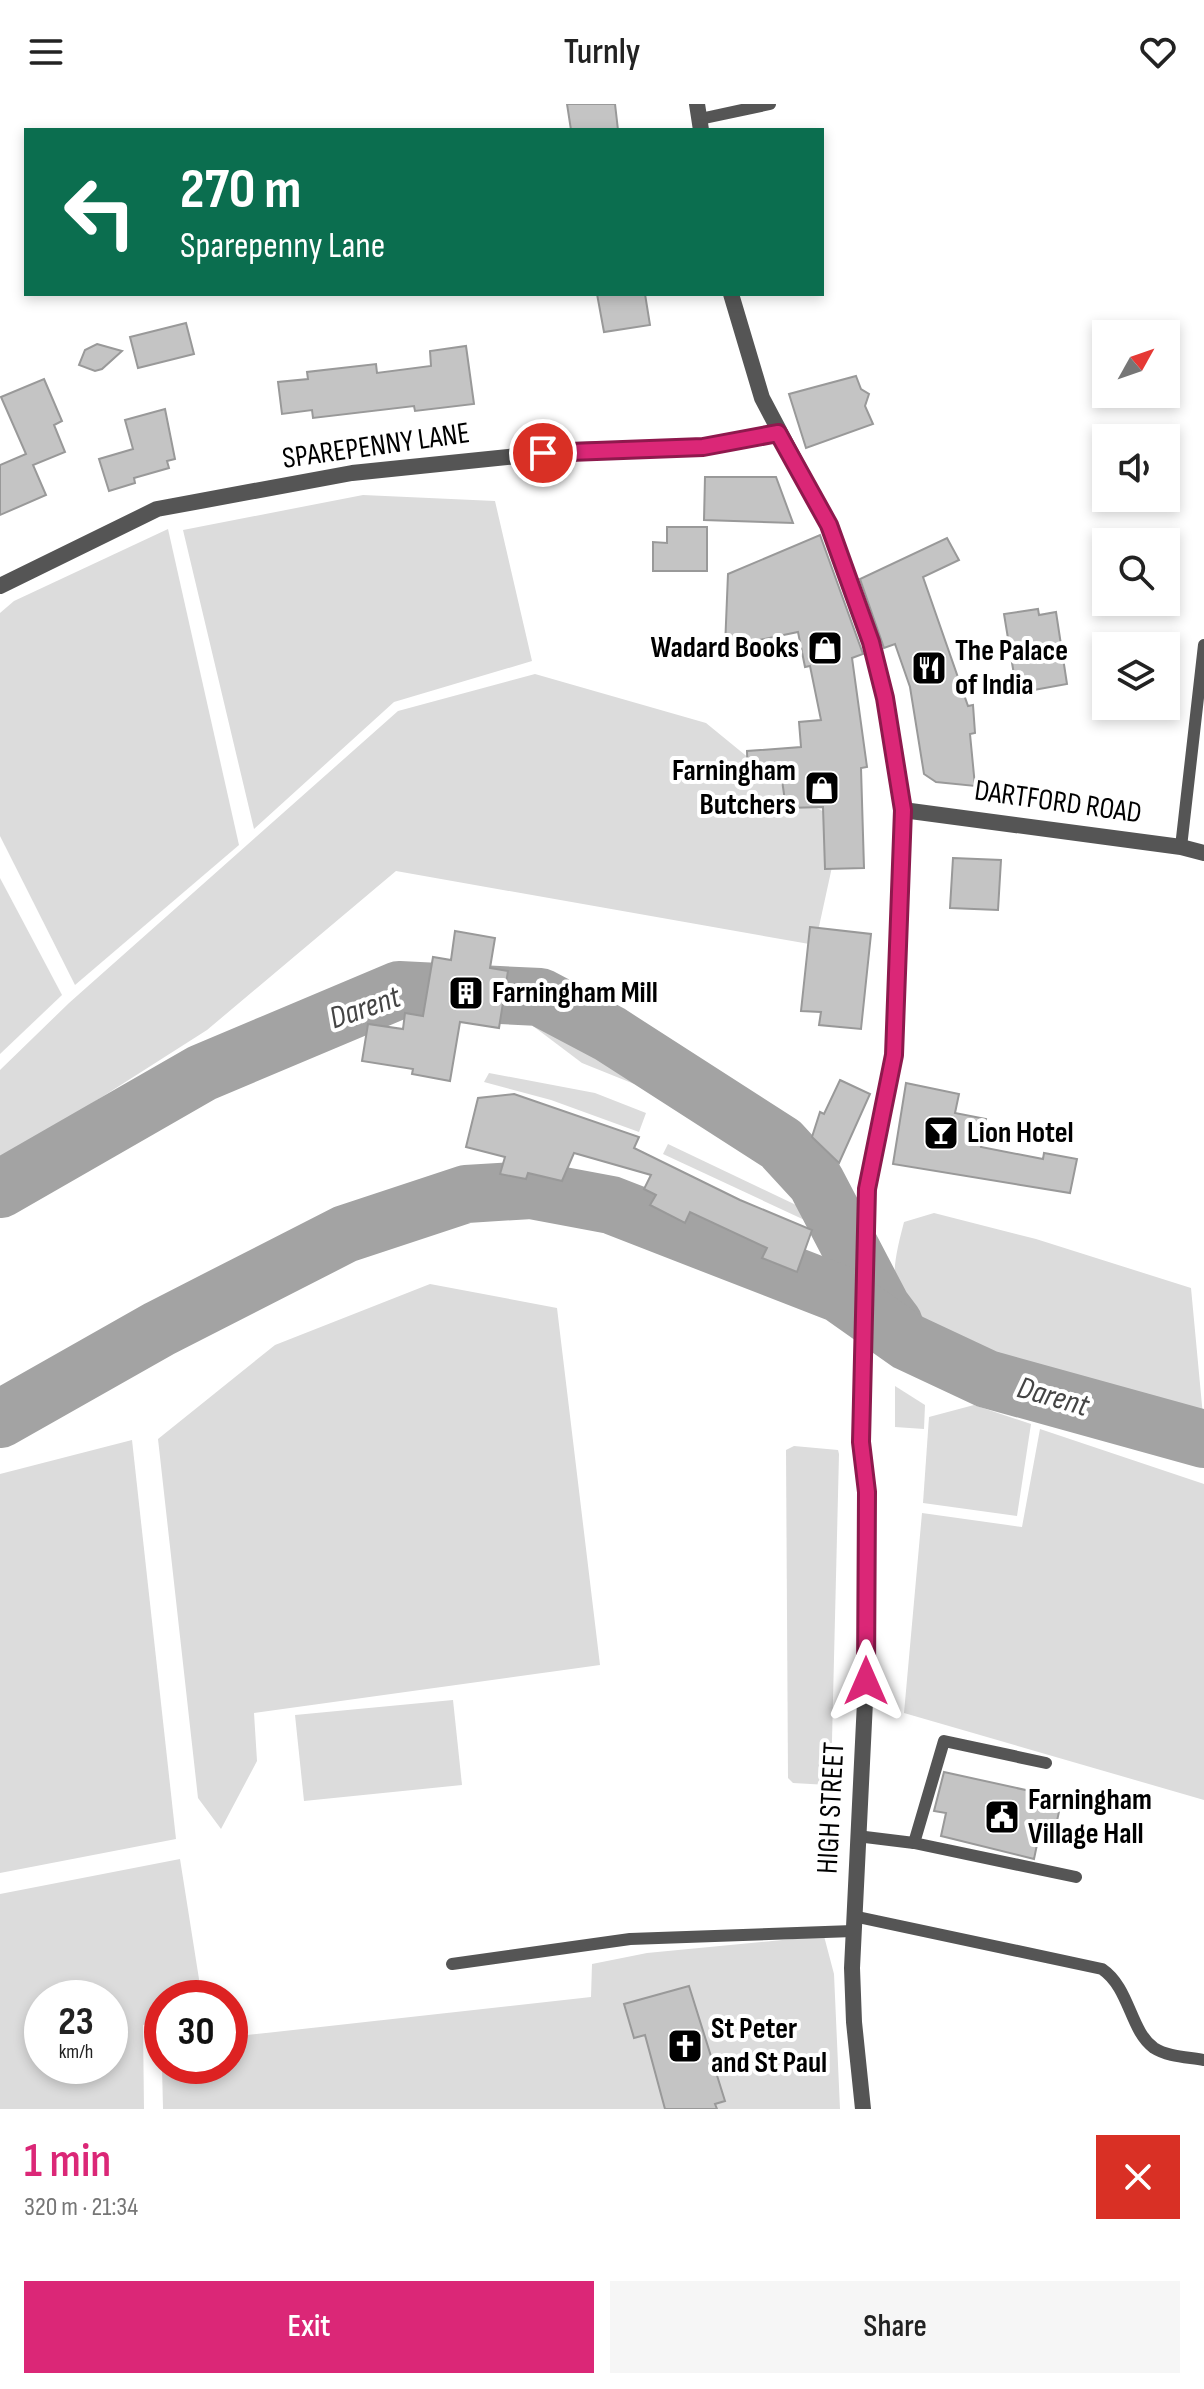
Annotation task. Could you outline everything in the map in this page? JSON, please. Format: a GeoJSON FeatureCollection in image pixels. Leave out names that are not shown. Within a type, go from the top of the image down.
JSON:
{"type":"FeatureCollection","features":[{"type":"Feature","properties":{"kind":"street","name":"HIGH STREET"},"geometry":{"type":"LineString","coordinates":[[732,296],[749,363],[778,433],[829,525],[871,642],[885,698],[903,810],[894,1055],[867,1189],[861,1442],[867,1492],[866,1681],[853,1924],[854,2022],[863,2109]]}},
{"type":"Feature","properties":{"kind":"street","name":"SPAREPENNY LANE"},"geometry":{"type":"LineString","coordinates":[[0,586],[157,509],[352,473],[575,450],[703,447],[778,433]]}},
{"type":"Feature","properties":{"kind":"street","name":"DARTFORD ROAD"},"geometry":{"type":"LineString","coordinates":[[903,810],[1181,847],[1204,853]]}},
{"type":"Feature","properties":{"kind":"lane"},"geometry":{"type":"LineString","coordinates":[[699,118],[770,104]]}},
{"type":"Feature","properties":{"kind":"lane"},"geometry":{"type":"LineString","coordinates":[[1181,847],[1204,645]]}},
{"type":"Feature","properties":{"kind":"lane"},"geometry":{"type":"LineString","coordinates":[[914,1843],[944,1741],[1046,1763]]}},
{"type":"Feature","properties":{"kind":"lane"},"geometry":{"type":"LineString","coordinates":[[857,1836],[914,1843],[1076,1877]]}},
{"type":"Feature","properties":{"kind":"lane"},"geometry":{"type":"LineString","coordinates":[[452,1964],[630,1939],[853,1924],[1102,1969],[1116,1978],[1147,2041],[1166,2053],[1204,2060]]}},
{"type":"Feature","properties":{"kind":"shaded area"},"geometry":{"type":"Polygon","coordinates":[[[363,495],[495,501],[532,661],[394,702],[254,829],[183,530],[363,495]]]}},
{"type":"Feature","properties":{"kind":"shaded area"},"geometry":{"type":"Polygon","coordinates":[[[168,529],[239,845],[75,985],[0,836],[0,613],[14,601],[168,529]]]}},
{"type":"Feature","properties":{"kind":"shaded area"},"geometry":{"type":"Polygon","coordinates":[[[535,674],[706,723],[799,799],[842,821],[815,945],[396,871],[207,1030],[0,1162],[0,1070],[69,1003],[398,711],[535,674]]]}},
{"type":"Feature","properties":{"kind":"shaded area"},"geometry":{"type":"Polygon","coordinates":[[[0,878],[62,995],[0,1054],[0,878]]]}},
{"type":"Feature","properties":{"kind":"shaded area"},"geometry":{"type":"Polygon","coordinates":[[[522,1010],[558,1031],[690,1082],[679,1102],[582,1063],[521,1017],[522,1010]]]}},
{"type":"Feature","properties":{"kind":"shaded area"},"geometry":{"type":"Polygon","coordinates":[[[489,1073],[595,1093],[646,1113],[639,1132],[551,1100],[484,1082],[489,1073]]]}},
{"type":"Feature","properties":{"kind":"shaded area"},"geometry":{"type":"Polygon","coordinates":[[[700,1088],[779,1142],[808,1171],[804,1174],[772,1159],[769,1148],[735,1125],[725,1129],[689,1108],[700,1088]]]}},
{"type":"Feature","properties":{"kind":"shaded area"},"geometry":{"type":"Polygon","coordinates":[[[668,1144],[815,1214],[811,1223],[663,1154],[668,1144]]]}},
{"type":"Feature","properties":{"kind":"shaded area"},"geometry":{"type":"Polygon","coordinates":[[[934,1213],[1036,1239],[1191,1288],[1203,1416],[1040,1376],[954,1344],[922,1326],[902,1306],[898,1297],[895,1264],[904,1222],[934,1213]]]}},
{"type":"Feature","properties":{"kind":"shaded area"},"geometry":{"type":"Polygon","coordinates":[[[430,1284],[557,1308],[600,1665],[254,1713],[257,1761],[221,1829],[198,1798],[158,1439],[275,1345],[430,1284]]]}},
{"type":"Feature","properties":{"kind":"shaded area"},"geometry":{"type":"Polygon","coordinates":[[[895,1386],[925,1405],[924,1429],[895,1427],[895,1386]]]}},
{"type":"Feature","properties":{"kind":"shaded area"},"geometry":{"type":"Polygon","coordinates":[[[974,1405],[1031,1424],[1017,1516],[923,1503],[929,1417],[974,1405]]]}},
{"type":"Feature","properties":{"kind":"shaded area"},"geometry":{"type":"Polygon","coordinates":[[[1040,1429],[1204,1484],[1204,1800],[904,1713],[922,1513],[1022,1527],[1040,1429]]]}},
{"type":"Feature","properties":{"kind":"shaded area"},"geometry":{"type":"Polygon","coordinates":[[[132,1440],[176,1839],[0,1873],[0,1474],[132,1440]]]}},
{"type":"Feature","properties":{"kind":"shaded area"},"geometry":{"type":"Polygon","coordinates":[[[794,1446],[838,1450],[839,1454],[831,1781],[828,1785],[793,1783],[788,1778],[786,1450],[794,1446]]]}},
{"type":"Feature","properties":{"kind":"shaded area"},"geometry":{"type":"Polygon","coordinates":[[[453,1700],[462,1785],[304,1801],[295,1715],[453,1700]]]}},
{"type":"Feature","properties":{"kind":"shaded area"},"geometry":{"type":"Polygon","coordinates":[[[180,1859],[199,1980],[144,1980],[144,2109],[0,2109],[0,1894],[180,1859]]]}},
{"type":"Feature","properties":{"kind":"shaded area"},"geometry":{"type":"Polygon","coordinates":[[[824,1936],[834,1974],[840,2109],[163,2109],[162,2084],[248,2084],[248,2035],[591,1997],[592,1964],[647,1953],[824,1936]]]}},
{"type":"Feature","properties":{"kind":"building"},"geometry":{"type":"Polygon","coordinates":[[[567,104],[615,104],[618,128],[571,128],[567,104]]]}},
{"type":"Feature","properties":{"kind":"building"},"geometry":{"type":"Polygon","coordinates":[[[597,296],[645,296],[650,325],[604,332],[597,296]]]}},
{"type":"Feature","properties":{"kind":"building"},"geometry":{"type":"Polygon","coordinates":[[[186,323],[194,354],[138,368],[130,337],[186,323]]]}},
{"type":"Feature","properties":{"kind":"building"},"geometry":{"type":"Polygon","coordinates":[[[97,344],[122,351],[102,369],[95,371],[79,365],[85,350],[97,344]]]}},
{"type":"Feature","properties":{"kind":"building"},"geometry":{"type":"Polygon","coordinates":[[[466,346],[474,404],[415,411],[414,406],[313,418],[312,410],[282,414],[278,382],[308,379],[307,372],[376,364],[377,373],[431,366],[430,351],[466,346]]]}},
{"type":"Feature","properties":{"kind":"building"},"geometry":{"type":"Polygon","coordinates":[[[856,376],[861,389],[869,394],[865,406],[873,424],[806,448],[789,394],[856,376]]]}},
{"type":"Feature","properties":{"kind":"building"},"geometry":{"type":"Polygon","coordinates":[[[44,379],[62,421],[54,425],[65,452],[33,465],[46,495],[0,515],[0,465],[26,454],[1,397],[44,379]]]}},
{"type":"Feature","properties":{"kind":"building"},"geometry":{"type":"Polygon","coordinates":[[[165,409],[175,459],[167,461],[169,468],[134,478],[135,483],[109,491],[99,459],[133,449],[125,420],[165,409]]]}},
{"type":"Feature","properties":{"kind":"building"},"geometry":{"type":"Polygon","coordinates":[[[705,477],[776,477],[793,523],[704,520],[705,477]]]}},
{"type":"Feature","properties":{"kind":"building"},"geometry":{"type":"Polygon","coordinates":[[[667,527],[707,527],[707,571],[653,571],[653,542],[667,543],[667,527]]]}},
{"type":"Feature","properties":{"kind":"building"},"geometry":{"type":"Polygon","coordinates":[[[820,535],[863,654],[852,658],[867,767],[861,768],[864,868],[825,869],[823,807],[786,808],[782,780],[748,783],[747,751],[801,747],[799,722],[821,720],[810,666],[805,667],[798,632],[725,647],[728,574],[820,535]]]}},
{"type":"Feature","properties":{"kind":"building"},"geometry":{"type":"Polygon","coordinates":[[[947,538],[959,560],[923,577],[968,706],[973,705],[975,733],[970,734],[975,786],[936,782],[924,774],[910,687],[895,644],[884,648],[860,579],[947,538]]]}},
{"type":"Feature","properties":{"kind":"building"},"geometry":{"type":"Polygon","coordinates":[[[1038,609],[1039,615],[1056,612],[1067,684],[1017,693],[1004,614],[1038,609]]]}},
{"type":"Feature","properties":{"kind":"building"},"geometry":{"type":"Polygon","coordinates":[[[953,858],[1001,860],[998,910],[950,908],[953,858]]]}},
{"type":"Feature","properties":{"kind":"building"},"geometry":{"type":"Polygon","coordinates":[[[810,927],[871,934],[861,1029],[819,1025],[821,1012],[801,1011],[810,927]]]}},
{"type":"Feature","properties":{"kind":"building"},"geometry":{"type":"Polygon","coordinates":[[[455,931],[495,938],[490,968],[508,971],[499,1028],[460,1022],[450,1081],[412,1074],[413,1069],[362,1061],[368,1024],[403,1029],[405,1013],[423,1016],[433,957],[451,960],[455,931]]]}},
{"type":"Feature","properties":{"kind":"building"},"geometry":{"type":"Polygon","coordinates":[[[840,1080],[870,1094],[839,1163],[812,1137],[820,1112],[824,1114],[840,1080]]]}},
{"type":"Feature","properties":{"kind":"building","name":"Lion Hotel"},"geometry":{"type":"Polygon","coordinates":[[[906,1083],[959,1094],[955,1113],[986,1119],[981,1147],[1043,1159],[1044,1153],[1077,1159],[1070,1193],[893,1164],[906,1083]]]}},
{"type":"Feature","properties":{"kind":"building"},"geometry":{"type":"Polygon","coordinates":[[[514,1094],[639,1137],[634,1148],[740,1200],[812,1230],[797,1272],[762,1258],[767,1248],[690,1212],[685,1223],[650,1205],[656,1195],[644,1189],[651,1175],[574,1153],[562,1181],[528,1173],[526,1179],[500,1174],[505,1157],[466,1147],[478,1098],[514,1094]]]}},
{"type":"Feature","properties":{"kind":"building","name":"Farningham Village Hall"},"geometry":{"type":"Polygon","coordinates":[[[944,1772],[1062,1798],[1053,1839],[1039,1835],[1034,1859],[941,1836],[946,1813],[934,1811],[944,1772]]]}},
{"type":"Feature","properties":{"kind":"building","name":"St Peter and St Paul"},"geometry":{"type":"Polygon","coordinates":[[[689,1986],[725,2101],[715,2104],[717,2109],[665,2109],[645,2035],[634,2038],[624,2004],[689,1986]]]}},
{"type":"Feature","properties":{"kind":"waterway","name":"Darent"},"geometry":{"type":"LineString","coordinates":[[0,1189],[202,1073],[399,990],[540,997],[610,1034],[781,1144],[816,1182],[882,1308],[894,1324]]}},
{"type":"Feature","properties":{"kind":"waterway","name":"Darent"},"geometry":{"type":"LineString","coordinates":[[0,1419],[159,1329],[345,1234],[466,1194],[531,1190],[611,1205],[840,1294],[908,1342],[987,1379],[1204,1439]]}},
{"type":"Feature","properties":{"kind":"place","name":"Wadard Books"},"geometry":{"type":"Point","coordinates":[825,648]}},
{"type":"Feature","properties":{"kind":"place","name":"The Palace of India"},"geometry":{"type":"Point","coordinates":[929,668]}},
{"type":"Feature","properties":{"kind":"place","name":"Farningham Butchers"},"geometry":{"type":"Point","coordinates":[822,788]}},
{"type":"Feature","properties":{"kind":"place","name":"Farningham Mill"},"geometry":{"type":"Point","coordinates":[466,993]}},
{"type":"Feature","properties":{"kind":"place","name":"Lion Hotel"},"geometry":{"type":"Point","coordinates":[941,1133]}},
{"type":"Feature","properties":{"kind":"place","name":"Farningham Village Hall"},"geometry":{"type":"Point","coordinates":[1002,1817]}},
{"type":"Feature","properties":{"kind":"place","name":"St Peter and St Paul"},"geometry":{"type":"Point","coordinates":[685,2046]}},
{"type":"Feature","properties":{"kind":"route"},"geometry":{"type":"LineString","coordinates":[[543,453],[703,447],[778,433],[829,525],[873,652],[885,698],[903,810],[894,1055],[867,1189],[861,1442],[867,1492],[866,1681]]}}]}
